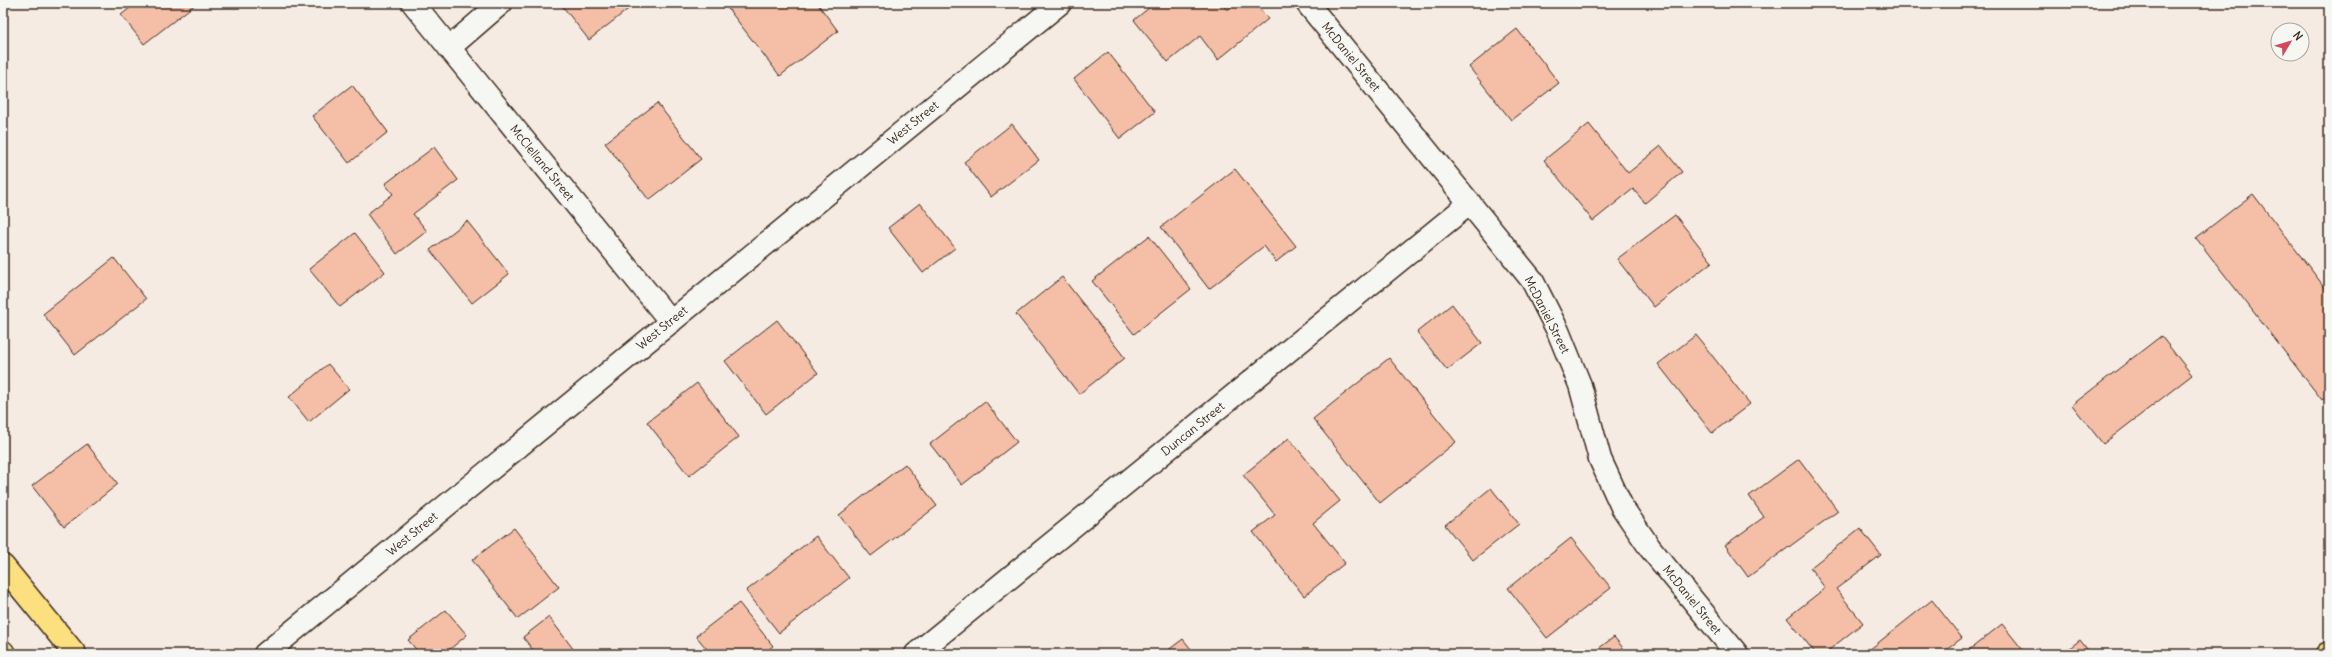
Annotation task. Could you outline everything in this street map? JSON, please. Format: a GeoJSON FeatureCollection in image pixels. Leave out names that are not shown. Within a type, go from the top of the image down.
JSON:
{"type":"FeatureCollection","features":[{"type":"Feature","properties":{"kind":"main road"},"geometry":{"type":"LineString","coordinates":[[3,566],[75,654]]}},
{"type":"Feature","properties":{"kind":"street","name":"McClelland Street"},"geometry":{"type":"LineString","coordinates":[[414,3],[671,322]]}},
{"type":"Feature","properties":{"kind":"street"},"geometry":{"type":"LineString","coordinates":[[449,48],[501,3]]}},
{"type":"Feature","properties":{"kind":"street","name":"West Street"},"geometry":{"type":"LineString","coordinates":[[265,654],[1060,3]]}},
{"type":"Feature","properties":{"kind":"street","name":"McDaniel Street"},"geometry":{"type":"LineString","coordinates":[[1307,3],[1532,280],[1558,331],[1580,385],[1600,459],[1622,507],[1650,548],[1737,654]]}},
{"type":"Feature","properties":{"kind":"street","name":"Duncan Street"},"geometry":{"type":"LineString","coordinates":[[916,654],[1470,204]]}},
{"type":"Feature","properties":{"kind":"building"},"geometry":{"type":"Polygon","coordinates":[[[136,3],[197,3],[144,44],[121,15],[136,3]]]}},
{"type":"Feature","properties":{"kind":"building"},"geometry":{"type":"Polygon","coordinates":[[[560,3],[636,3],[589,40],[560,3]]]}},
{"type":"Feature","properties":{"kind":"building"},"geometry":{"type":"Polygon","coordinates":[[[730,3],[817,3],[838,31],[780,76],[726,6],[730,3]]]}},
{"type":"Feature","properties":{"kind":"building"},"geometry":{"type":"Polygon","coordinates":[[[1155,3],[1222,3],[1227,10],[1235,3],[1255,3],[1268,19],[1218,60],[1200,36],[1168,62],[1134,20],[1155,3]]]}},
{"type":"Feature","properties":{"kind":"building"},"geometry":{"type":"Polygon","coordinates":[[[1517,29],[1559,83],[1511,120],[1469,67],[1517,29]]]}},
{"type":"Feature","properties":{"kind":"building"},"geometry":{"type":"Polygon","coordinates":[[[1108,52],[1155,112],[1120,139],[1074,79],[1108,52]]]}},
{"type":"Feature","properties":{"kind":"building"},"geometry":{"type":"Polygon","coordinates":[[[352,85],[388,132],[349,163],[312,116],[352,85]]]}},
{"type":"Feature","properties":{"kind":"building"},"geometry":{"type":"Polygon","coordinates":[[[657,103],[701,159],[649,200],[605,143],[657,103]]]}},
{"type":"Feature","properties":{"kind":"building"},"geometry":{"type":"Polygon","coordinates":[[[1012,124],[1039,160],[991,197],[964,162],[1012,124]]]}},
{"type":"Feature","properties":{"kind":"building"},"geometry":{"type":"Polygon","coordinates":[[[1589,124],[1628,173],[1661,146],[1682,172],[1645,203],[1633,189],[1593,221],[1544,160],[1589,124]]]}},
{"type":"Feature","properties":{"kind":"building"},"geometry":{"type":"Polygon","coordinates":[[[434,147],[458,180],[413,214],[427,231],[397,254],[367,214],[393,194],[385,184],[434,147]]]}},
{"type":"Feature","properties":{"kind":"building"},"geometry":{"type":"Polygon","coordinates":[[[1235,169],[1296,246],[1276,262],[1264,246],[1209,289],[1161,227],[1235,169]]]}},
{"type":"Feature","properties":{"kind":"building"},"geometry":{"type":"Polygon","coordinates":[[[2253,194],[2329,293],[2329,394],[2322,400],[2196,238],[2253,194]]]}},
{"type":"Feature","properties":{"kind":"building"},"geometry":{"type":"Polygon","coordinates":[[[920,203],[955,248],[923,273],[888,228],[920,203]]]}},
{"type":"Feature","properties":{"kind":"building"},"geometry":{"type":"Polygon","coordinates":[[[1675,215],[1712,262],[1654,307],[1617,259],[1675,215]]]}},
{"type":"Feature","properties":{"kind":"building"},"geometry":{"type":"Polygon","coordinates":[[[467,221],[509,274],[472,303],[430,250],[467,221]]]}},
{"type":"Feature","properties":{"kind":"building"},"geometry":{"type":"Polygon","coordinates":[[[355,233],[385,272],[340,307],[309,269],[355,233]]]}},
{"type":"Feature","properties":{"kind":"building"},"geometry":{"type":"Polygon","coordinates":[[[1149,236],[1191,289],[1134,334],[1092,281],[1149,236]]]}},
{"type":"Feature","properties":{"kind":"building"},"geometry":{"type":"Polygon","coordinates":[[[114,258],[146,299],[75,355],[43,314],[114,258]]]}},
{"type":"Feature","properties":{"kind":"building"},"geometry":{"type":"Polygon","coordinates":[[[1062,277],[1125,358],[1079,394],[1016,314],[1062,277]]]}},
{"type":"Feature","properties":{"kind":"building"},"geometry":{"type":"Polygon","coordinates":[[[1452,304],[1482,343],[1447,370],[1417,332],[1452,304]]]}},
{"type":"Feature","properties":{"kind":"building"},"geometry":{"type":"Polygon","coordinates":[[[777,320],[818,373],[766,414],[725,361],[777,320]]]}},
{"type":"Feature","properties":{"kind":"building"},"geometry":{"type":"Polygon","coordinates":[[[1696,335],[1750,404],[1712,433],[1658,364],[1696,335]]]}},
{"type":"Feature","properties":{"kind":"building"},"geometry":{"type":"Polygon","coordinates":[[[2161,336],[2192,375],[2103,444],[2072,405],[2161,336]]]}},
{"type":"Feature","properties":{"kind":"building"},"geometry":{"type":"Polygon","coordinates":[[[1389,358],[1456,442],[1380,503],[1313,419],[1389,358]]]}},
{"type":"Feature","properties":{"kind":"building"},"geometry":{"type":"Polygon","coordinates":[[[328,364],[349,389],[309,422],[289,397],[328,364]]]}},
{"type":"Feature","properties":{"kind":"building"},"geometry":{"type":"Polygon","coordinates":[[[697,383],[739,437],[689,476],[647,422],[697,383]]]}},
{"type":"Feature","properties":{"kind":"building"},"geometry":{"type":"Polygon","coordinates":[[[985,401],[1017,442],[962,485],[930,444],[985,401]]]}},
{"type":"Feature","properties":{"kind":"building"},"geometry":{"type":"Polygon","coordinates":[[[1289,438],[1340,501],[1313,523],[1345,563],[1304,596],[1253,532],[1275,515],[1243,475],[1289,438]]]}},
{"type":"Feature","properties":{"kind":"building"},"geometry":{"type":"Polygon","coordinates":[[[87,444],[118,484],[64,527],[32,486],[87,444]]]}},
{"type":"Feature","properties":{"kind":"building"},"geometry":{"type":"Polygon","coordinates":[[[1799,459],[1838,511],[1748,577],[1725,545],[1764,517],[1749,496],[1799,459]]]}},
{"type":"Feature","properties":{"kind":"building"},"geometry":{"type":"Polygon","coordinates":[[[905,464],[937,506],[871,556],[839,515],[905,464]]]}},
{"type":"Feature","properties":{"kind":"building"},"geometry":{"type":"Polygon","coordinates":[[[1491,488],[1519,524],[1473,560],[1445,525],[1491,488]]]}},
{"type":"Feature","properties":{"kind":"building"},"geometry":{"type":"Polygon","coordinates":[[[514,528],[559,587],[518,619],[472,560],[514,528]]]}},
{"type":"Feature","properties":{"kind":"building"},"geometry":{"type":"Polygon","coordinates":[[[1860,528],[1881,555],[1836,589],[1863,623],[1824,654],[1816,654],[1787,618],[1825,588],[1810,568],[1860,528]]]}},
{"type":"Feature","properties":{"kind":"building"},"geometry":{"type":"Polygon","coordinates":[[[816,536],[849,578],[779,633],[746,591],[816,536]]]}},
{"type":"Feature","properties":{"kind":"building"},"geometry":{"type":"Polygon","coordinates":[[[1571,538],[1611,588],[1547,638],[1508,588],[1571,538]]]}},
{"type":"Feature","properties":{"kind":"building"},"geometry":{"type":"Polygon","coordinates":[[[1932,600],[1962,638],[1941,654],[1864,654],[1932,600]]]}},
{"type":"Feature","properties":{"kind":"building"},"geometry":{"type":"Polygon","coordinates":[[[739,603],[773,646],[763,654],[711,654],[696,636],[739,603]]]}},
{"type":"Feature","properties":{"kind":"building"},"geometry":{"type":"Polygon","coordinates":[[[446,610],[467,635],[444,654],[420,654],[408,640],[446,610]]]}},
{"type":"Feature","properties":{"kind":"building"},"geometry":{"type":"Polygon","coordinates":[[[549,617],[574,650],[569,654],[536,654],[523,637],[549,617]]]}},
{"type":"Feature","properties":{"kind":"building"},"geometry":{"type":"Polygon","coordinates":[[[2002,624],[2026,654],[1964,654],[2002,624]]]}},
{"type":"Feature","properties":{"kind":"building"},"geometry":{"type":"Polygon","coordinates":[[[1614,637],[1628,654],[1591,654],[1614,637]]]}},
{"type":"Feature","properties":{"kind":"building"},"geometry":{"type":"Polygon","coordinates":[[[1183,639],[1195,654],[1163,654],[1183,639]]]}},
{"type":"Feature","properties":{"kind":"building"},"geometry":{"type":"Polygon","coordinates":[[[2080,640],[2091,654],[2062,654],[2080,640]]]}}]}
